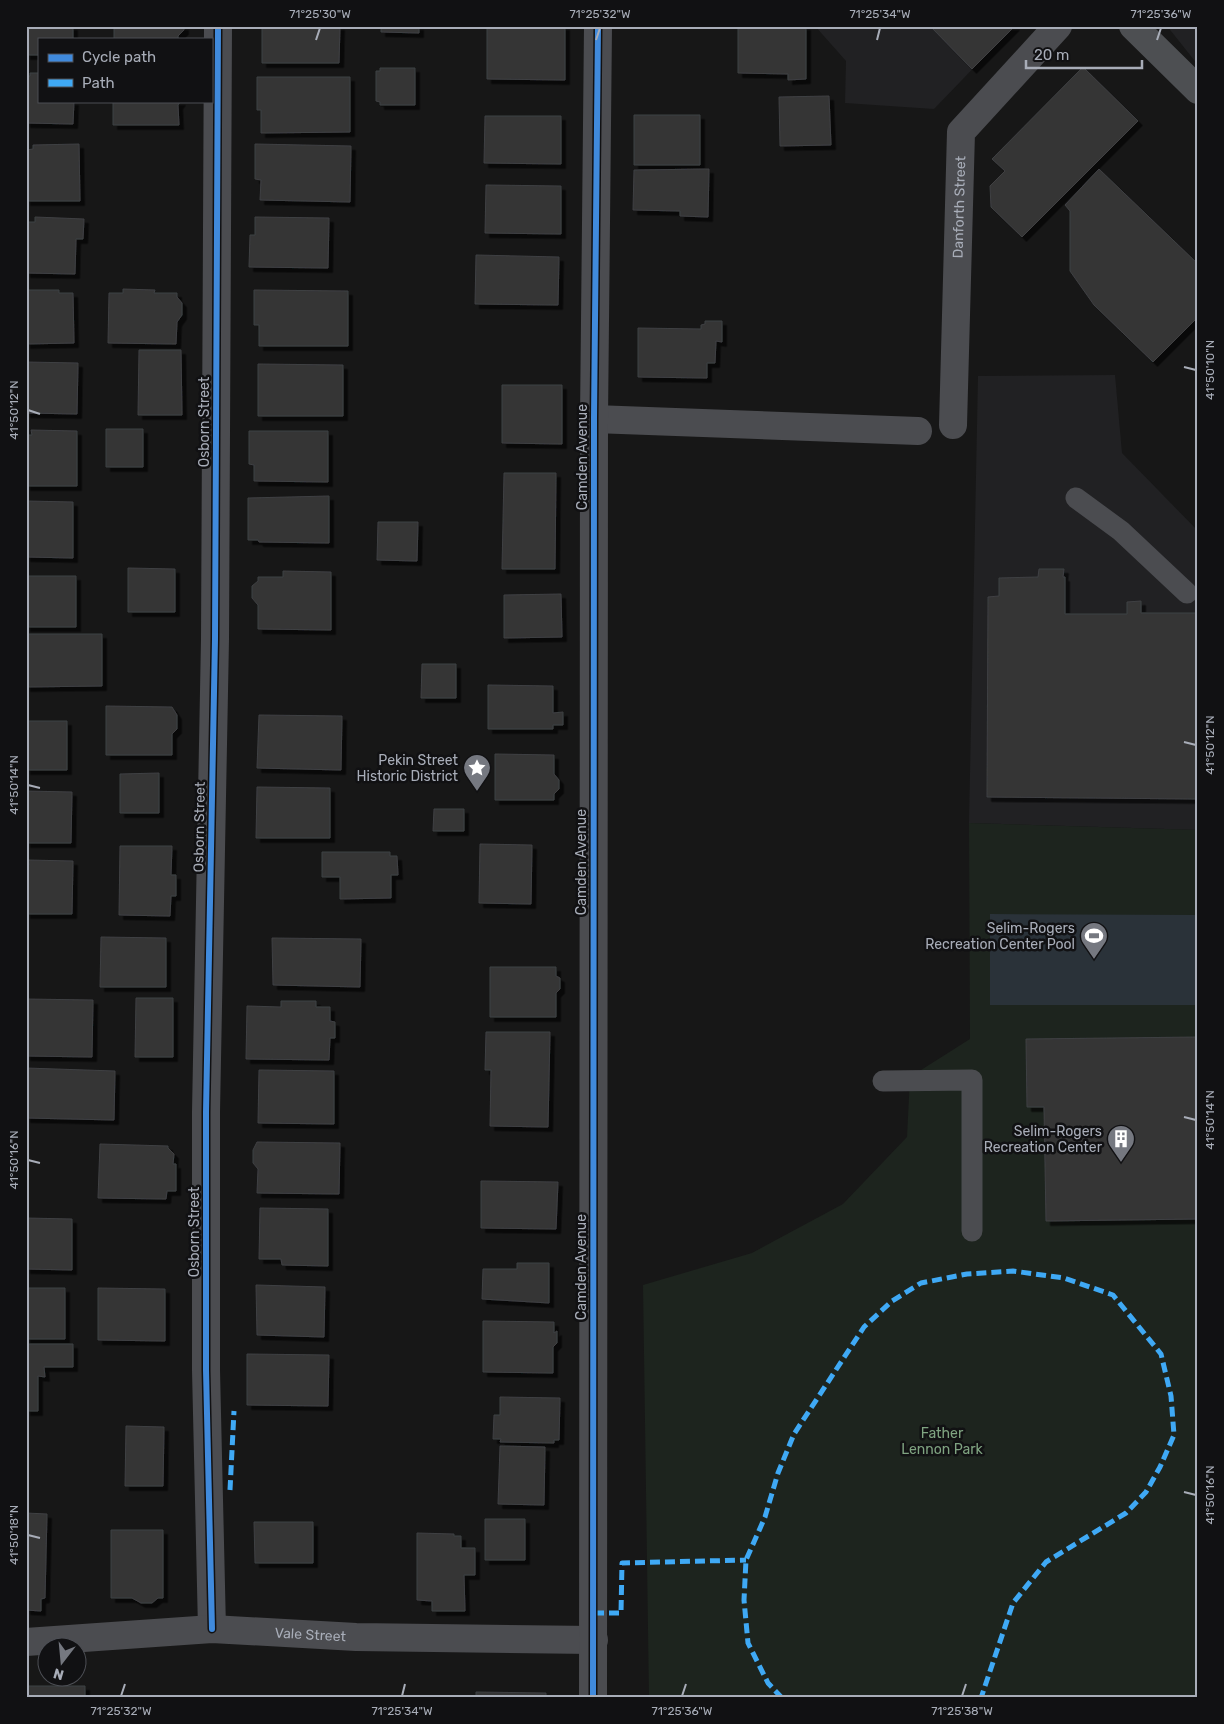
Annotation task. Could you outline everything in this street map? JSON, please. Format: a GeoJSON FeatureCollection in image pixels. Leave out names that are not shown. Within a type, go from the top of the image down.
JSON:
{"type":"FeatureCollection","features":[{"type":"Feature","properties":{"kind":"main road"},"geometry":{"type":"LineString","coordinates":[[1133,26],[1198,90]]}},
{"type":"Feature","properties":{"kind":"street","name":"Osborn Street"},"geometry":{"type":"LineString","coordinates":[[212,1629],[206,1370],[206,1132],[215,629],[218,26]]}},
{"type":"Feature","properties":{"kind":"street","name":"Camden Avenue"},"geometry":{"type":"LineString","coordinates":[[594,1698],[594,419],[598,26]]}},
{"type":"Feature","properties":{"kind":"street","name":"Danforth Street"},"geometry":{"type":"LineString","coordinates":[[953,425],[961,132],[1058,26]]}},
{"type":"Feature","properties":{"kind":"street"},"geometry":{"type":"LineString","coordinates":[[594,419],[918,432]]}},
{"type":"Feature","properties":{"kind":"street","name":"Vale Street"},"geometry":{"type":"LineString","coordinates":[[26,1642],[212,1629],[356,1637],[594,1640]]}},
{"type":"Feature","properties":{"kind":"lane"},"geometry":{"type":"LineString","coordinates":[[1076,498],[1121,531],[1187,593]]}},
{"type":"Feature","properties":{"kind":"lane"},"geometry":{"type":"LineString","coordinates":[[883,1081],[972,1080],[972,1231]]}},
{"type":"Feature","properties":{"kind":"shaded area"},"geometry":{"type":"Polygon","coordinates":[[[815,26],[1014,26],[934,109],[845,103],[846,61],[815,26]]]}},
{"type":"Feature","properties":{"kind":"shaded area"},"geometry":{"type":"Polygon","coordinates":[[[1167,26],[1198,26],[1198,65],[1167,26]]]}},
{"type":"Feature","properties":{"kind":"shaded area"},"geometry":{"type":"Polygon","coordinates":[[[1115,375],[1122,453],[1198,531],[1198,830],[969,823],[978,376],[1115,375]]]}},
{"type":"Feature","properties":{"kind":"shaded area","name":"Selim-Rogers Recreation Center Pool"},"geometry":{"type":"Polygon","coordinates":[[[990,914],[1198,915],[1198,1005],[990,1005],[990,914]]]}},
{"type":"Feature","properties":{"kind":"green space","name":"Father Lennon Park"},"geometry":{"type":"Polygon","coordinates":[[[969,823],[1198,830],[1198,1698],[649,1698],[643,1285],[752,1253],[843,1204],[907,1137],[910,1077],[970,1039],[969,823]]]}},
{"type":"Feature","properties":{"kind":"building"},"geometry":{"type":"Polygon","coordinates":[[[26,26],[73,26],[73,38],[38,38],[38,55],[26,55],[26,26]]]}},
{"type":"Feature","properties":{"kind":"building"},"geometry":{"type":"Polygon","coordinates":[[[114,26],[184,26],[184,30],[178,38],[114,38],[114,26]]]}},
{"type":"Feature","properties":{"kind":"building"},"geometry":{"type":"Polygon","coordinates":[[[262,26],[340,26],[339,63],[262,63],[262,26]]]}},
{"type":"Feature","properties":{"kind":"building"},"geometry":{"type":"Polygon","coordinates":[[[381,26],[419,26],[419,33],[381,32],[381,26]]]}},
{"type":"Feature","properties":{"kind":"building"},"geometry":{"type":"Polygon","coordinates":[[[487,26],[565,26],[565,80],[487,79],[487,26]]]}},
{"type":"Feature","properties":{"kind":"building"},"geometry":{"type":"Polygon","coordinates":[[[738,26],[806,26],[806,79],[788,80],[788,74],[738,73],[738,26]]]}},
{"type":"Feature","properties":{"kind":"building"},"geometry":{"type":"Polygon","coordinates":[[[930,26],[1015,26],[972,69],[930,26]]]}},
{"type":"Feature","properties":{"kind":"building"},"geometry":{"type":"Polygon","coordinates":[[[1083,67],[1138,121],[1022,237],[991,207],[990,186],[1005,171],[992,159],[1083,67]]]}},
{"type":"Feature","properties":{"kind":"building"},"geometry":{"type":"Polygon","coordinates":[[[380,68],[415,68],[415,105],[380,105],[380,102],[376,101],[376,71],[380,71],[380,68]]]}},
{"type":"Feature","properties":{"kind":"building"},"geometry":{"type":"Polygon","coordinates":[[[30,73],[38,73],[38,102],[74,102],[73,124],[26,123],[26,76],[30,76],[30,73]]]}},
{"type":"Feature","properties":{"kind":"building"},"geometry":{"type":"Polygon","coordinates":[[[257,77],[350,77],[350,132],[261,133],[261,110],[257,110],[257,77]]]}},
{"type":"Feature","properties":{"kind":"building"},"geometry":{"type":"Polygon","coordinates":[[[829,96],[831,145],[780,146],[779,97],[829,96]]]}},
{"type":"Feature","properties":{"kind":"building"},"geometry":{"type":"Polygon","coordinates":[[[113,102],[180,102],[178,105],[179,125],[113,125],[113,102]]]}},
{"type":"Feature","properties":{"kind":"building"},"geometry":{"type":"Polygon","coordinates":[[[634,115],[700,115],[700,165],[634,165],[634,115]]]}},
{"type":"Feature","properties":{"kind":"building"},"geometry":{"type":"Polygon","coordinates":[[[485,116],[561,116],[561,164],[484,163],[485,116]]]}},
{"type":"Feature","properties":{"kind":"building"},"geometry":{"type":"Polygon","coordinates":[[[79,144],[80,201],[26,201],[26,150],[33,149],[33,145],[79,144]]]}},
{"type":"Feature","properties":{"kind":"building"},"geometry":{"type":"Polygon","coordinates":[[[255,144],[351,146],[350,202],[260,200],[261,180],[255,179],[255,144]]]}},
{"type":"Feature","properties":{"kind":"building"},"geometry":{"type":"Polygon","coordinates":[[[709,169],[708,217],[680,216],[680,211],[633,210],[634,170],[709,169]]]}},
{"type":"Feature","properties":{"kind":"building"},"geometry":{"type":"Polygon","coordinates":[[[1099,169],[1198,264],[1198,317],[1153,362],[1094,305],[1070,271],[1070,211],[1065,205],[1099,169]]]}},
{"type":"Feature","properties":{"kind":"building"},"geometry":{"type":"Polygon","coordinates":[[[486,185],[561,186],[561,234],[485,233],[486,185]]]}},
{"type":"Feature","properties":{"kind":"building"},"geometry":{"type":"Polygon","coordinates":[[[35,217],[84,219],[83,239],[76,239],[75,274],[26,273],[26,222],[35,222],[35,217]]]}},
{"type":"Feature","properties":{"kind":"building"},"geometry":{"type":"Polygon","coordinates":[[[255,217],[329,218],[328,268],[249,267],[250,235],[255,235],[255,217]]]}},
{"type":"Feature","properties":{"kind":"building"},"geometry":{"type":"Polygon","coordinates":[[[476,255],[559,257],[558,305],[475,304],[476,255]]]}},
{"type":"Feature","properties":{"kind":"building"},"geometry":{"type":"Polygon","coordinates":[[[123,289],[155,290],[154,293],[177,293],[177,297],[182,303],[182,315],[177,322],[176,344],[108,343],[109,293],[123,293],[123,289]]]}},
{"type":"Feature","properties":{"kind":"building"},"geometry":{"type":"Polygon","coordinates":[[[28,290],[59,290],[59,293],[73,293],[74,343],[26,344],[26,292],[28,290]]]}},
{"type":"Feature","properties":{"kind":"building"},"geometry":{"type":"Polygon","coordinates":[[[254,290],[348,291],[348,346],[259,346],[259,325],[254,325],[254,290]]]}},
{"type":"Feature","properties":{"kind":"building"},"geometry":{"type":"Polygon","coordinates":[[[705,321],[722,321],[722,342],[716,341],[715,363],[707,363],[707,378],[638,377],[638,328],[701,329],[701,325],[705,324],[705,321]]]}},
{"type":"Feature","properties":{"kind":"building"},"geometry":{"type":"Polygon","coordinates":[[[139,350],[181,350],[182,415],[138,415],[139,350]]]}},
{"type":"Feature","properties":{"kind":"building"},"geometry":{"type":"Polygon","coordinates":[[[26,362],[78,363],[77,414],[26,413],[26,362]]]}},
{"type":"Feature","properties":{"kind":"building"},"geometry":{"type":"Polygon","coordinates":[[[258,364],[343,365],[343,416],[258,416],[258,364]]]}},
{"type":"Feature","properties":{"kind":"building"},"geometry":{"type":"Polygon","coordinates":[[[502,385],[562,385],[562,444],[502,443],[502,385]]]}},
{"type":"Feature","properties":{"kind":"building"},"geometry":{"type":"Polygon","coordinates":[[[106,429],[143,429],[143,467],[106,467],[106,429]]]}},
{"type":"Feature","properties":{"kind":"building"},"geometry":{"type":"Polygon","coordinates":[[[31,430],[77,431],[77,486],[26,486],[26,435],[32,435],[31,430]]]}},
{"type":"Feature","properties":{"kind":"building"},"geometry":{"type":"Polygon","coordinates":[[[249,431],[328,431],[328,482],[254,481],[254,465],[249,464],[249,431]]]}},
{"type":"Feature","properties":{"kind":"building"},"geometry":{"type":"Polygon","coordinates":[[[504,473],[556,473],[555,569],[502,569],[504,473]]]}},
{"type":"Feature","properties":{"kind":"building"},"geometry":{"type":"Polygon","coordinates":[[[329,496],[329,543],[259,542],[258,540],[248,540],[248,498],[329,496]]]}},
{"type":"Feature","properties":{"kind":"building"},"geometry":{"type":"Polygon","coordinates":[[[27,501],[73,502],[73,558],[26,557],[27,501]]]}},
{"type":"Feature","properties":{"kind":"building"},"geometry":{"type":"Polygon","coordinates":[[[378,522],[418,522],[417,561],[377,560],[378,522]]]}},
{"type":"Feature","properties":{"kind":"building"},"geometry":{"type":"Polygon","coordinates":[[[128,568],[175,569],[175,612],[128,612],[128,568]]]}},
{"type":"Feature","properties":{"kind":"building"},"geometry":{"type":"Polygon","coordinates":[[[1039,569],[1064,569],[1065,614],[1127,614],[1127,602],[1141,601],[1141,613],[1198,613],[1198,799],[987,797],[988,597],[999,596],[999,578],[1038,577],[1039,569]]]}},
{"type":"Feature","properties":{"kind":"building"},"geometry":{"type":"Polygon","coordinates":[[[283,571],[331,572],[331,630],[258,629],[258,605],[252,598],[252,586],[258,581],[258,577],[283,577],[283,571]]]}},
{"type":"Feature","properties":{"kind":"building"},"geometry":{"type":"Polygon","coordinates":[[[26,576],[76,576],[76,627],[26,627],[26,576]]]}},
{"type":"Feature","properties":{"kind":"building"},"geometry":{"type":"Polygon","coordinates":[[[561,594],[562,637],[504,638],[504,595],[561,594]]]}},
{"type":"Feature","properties":{"kind":"building"},"geometry":{"type":"Polygon","coordinates":[[[26,634],[102,634],[102,686],[26,687],[26,634]]]}},
{"type":"Feature","properties":{"kind":"building"},"geometry":{"type":"Polygon","coordinates":[[[422,664],[456,664],[456,698],[421,698],[422,664]]]}},
{"type":"Feature","properties":{"kind":"building"},"geometry":{"type":"Polygon","coordinates":[[[488,685],[553,686],[553,713],[563,712],[563,725],[553,725],[553,729],[488,729],[488,685]]]}},
{"type":"Feature","properties":{"kind":"building"},"geometry":{"type":"Polygon","coordinates":[[[106,706],[172,707],[177,715],[177,729],[172,734],[172,755],[106,755],[106,706]]]}},
{"type":"Feature","properties":{"kind":"building"},"geometry":{"type":"Polygon","coordinates":[[[259,715],[342,716],[341,770],[257,768],[259,715]]]}},
{"type":"Feature","properties":{"kind":"building"},"geometry":{"type":"Polygon","coordinates":[[[26,721],[67,721],[67,770],[26,770],[26,721]]]}},
{"type":"Feature","properties":{"kind":"building"},"geometry":{"type":"Polygon","coordinates":[[[495,754],[554,755],[554,774],[559,780],[559,789],[554,794],[554,800],[495,800],[495,754]]]}},
{"type":"Feature","properties":{"kind":"building"},"geometry":{"type":"Polygon","coordinates":[[[159,773],[159,813],[120,813],[120,774],[159,773]]]}},
{"type":"Feature","properties":{"kind":"building"},"geometry":{"type":"Polygon","coordinates":[[[257,787],[330,788],[330,838],[256,838],[257,787]]]}},
{"type":"Feature","properties":{"kind":"building"},"geometry":{"type":"Polygon","coordinates":[[[26,791],[72,792],[71,843],[26,843],[26,791]]]}},
{"type":"Feature","properties":{"kind":"building"},"geometry":{"type":"Polygon","coordinates":[[[434,809],[464,809],[464,831],[433,831],[434,809]]]}},
{"type":"Feature","properties":{"kind":"building"},"geometry":{"type":"Polygon","coordinates":[[[480,844],[532,845],[531,904],[479,903],[480,844]]]}},
{"type":"Feature","properties":{"kind":"building"},"geometry":{"type":"Polygon","coordinates":[[[120,846],[172,846],[171,875],[176,875],[176,896],[171,896],[170,916],[119,915],[120,846]]]}},
{"type":"Feature","properties":{"kind":"building"},"geometry":{"type":"Polygon","coordinates":[[[322,852],[390,852],[390,856],[397,856],[398,875],[391,875],[391,898],[340,899],[340,877],[322,877],[322,852]]]}},
{"type":"Feature","properties":{"kind":"building"},"geometry":{"type":"Polygon","coordinates":[[[28,860],[73,861],[72,914],[26,914],[26,865],[29,865],[28,860]]]}},
{"type":"Feature","properties":{"kind":"building"},"geometry":{"type":"Polygon","coordinates":[[[101,937],[166,938],[166,987],[100,987],[101,937]]]}},
{"type":"Feature","properties":{"kind":"building"},"geometry":{"type":"Polygon","coordinates":[[[272,938],[361,939],[360,987],[273,985],[272,938]]]}},
{"type":"Feature","properties":{"kind":"building"},"geometry":{"type":"Polygon","coordinates":[[[490,967],[556,967],[556,976],[560,978],[560,989],[556,993],[556,1017],[490,1017],[490,967]]]}},
{"type":"Feature","properties":{"kind":"building"},"geometry":{"type":"Polygon","coordinates":[[[136,998],[173,998],[173,1057],[135,1057],[136,998]]]}},
{"type":"Feature","properties":{"kind":"building"},"geometry":{"type":"Polygon","coordinates":[[[26,999],[93,1000],[92,1057],[26,1056],[26,999]]]}},
{"type":"Feature","properties":{"kind":"building"},"geometry":{"type":"Polygon","coordinates":[[[281,1001],[316,1001],[316,1007],[330,1007],[330,1021],[335,1022],[335,1038],[330,1038],[329,1060],[246,1059],[247,1006],[281,1007],[281,1001]]]}},
{"type":"Feature","properties":{"kind":"building"},"geometry":{"type":"Polygon","coordinates":[[[486,1032],[550,1032],[548,1127],[490,1126],[491,1070],[485,1070],[486,1032]]]}},
{"type":"Feature","properties":{"kind":"building","name":"Selim-Rogers Recreation Center"},"geometry":{"type":"Polygon","coordinates":[[[1198,1037],[1198,1219],[1046,1221],[1044,1107],[1027,1107],[1026,1039],[1198,1037]]]}},
{"type":"Feature","properties":{"kind":"building"},"geometry":{"type":"Polygon","coordinates":[[[26,1068],[115,1071],[114,1120],[26,1118],[26,1068]]]}},
{"type":"Feature","properties":{"kind":"building"},"geometry":{"type":"Polygon","coordinates":[[[259,1070],[334,1071],[334,1124],[258,1123],[259,1070]]]}},
{"type":"Feature","properties":{"kind":"building"},"geometry":{"type":"Polygon","coordinates":[[[257,1142],[340,1143],[339,1194],[257,1193],[258,1169],[253,1163],[253,1150],[257,1142]]]}},
{"type":"Feature","properties":{"kind":"building"},"geometry":{"type":"Polygon","coordinates":[[[100,1144],[168,1146],[174,1154],[173,1164],[176,1164],[176,1191],[167,1191],[166,1199],[98,1198],[100,1144]]]}},
{"type":"Feature","properties":{"kind":"building"},"geometry":{"type":"Polygon","coordinates":[[[481,1181],[558,1182],[556,1229],[481,1228],[481,1181]]]}},
{"type":"Feature","properties":{"kind":"building"},"geometry":{"type":"Polygon","coordinates":[[[260,1208],[328,1209],[328,1266],[282,1265],[281,1259],[259,1259],[260,1208]]]}},
{"type":"Feature","properties":{"kind":"building"},"geometry":{"type":"Polygon","coordinates":[[[26,1218],[72,1219],[72,1270],[26,1269],[26,1218]]]}},
{"type":"Feature","properties":{"kind":"building"},"geometry":{"type":"Polygon","coordinates":[[[517,1263],[549,1263],[549,1303],[482,1299],[483,1269],[517,1269],[517,1263]]]}},
{"type":"Feature","properties":{"kind":"building"},"geometry":{"type":"Polygon","coordinates":[[[256,1285],[325,1287],[324,1337],[257,1335],[256,1285]]]}},
{"type":"Feature","properties":{"kind":"building"},"geometry":{"type":"Polygon","coordinates":[[[26,1288],[65,1288],[65,1339],[26,1339],[26,1288]]]}},
{"type":"Feature","properties":{"kind":"building"},"geometry":{"type":"Polygon","coordinates":[[[98,1288],[165,1289],[165,1341],[98,1340],[98,1288]]]}},
{"type":"Feature","properties":{"kind":"building"},"geometry":{"type":"Polygon","coordinates":[[[483,1321],[554,1322],[554,1333],[557,1331],[557,1343],[553,1347],[553,1373],[483,1372],[483,1321]]]}},
{"type":"Feature","properties":{"kind":"building"},"geometry":{"type":"Polygon","coordinates":[[[26,1344],[73,1344],[73,1367],[44,1367],[45,1377],[38,1376],[38,1411],[26,1411],[26,1344]]]}},
{"type":"Feature","properties":{"kind":"building"},"geometry":{"type":"Polygon","coordinates":[[[247,1354],[329,1355],[328,1406],[247,1405],[247,1354]]]}},
{"type":"Feature","properties":{"kind":"building"},"geometry":{"type":"Polygon","coordinates":[[[500,1397],[560,1398],[559,1440],[554,1440],[554,1443],[500,1442],[501,1439],[493,1439],[494,1415],[500,1415],[500,1397]]]}},
{"type":"Feature","properties":{"kind":"building"},"geometry":{"type":"Polygon","coordinates":[[[126,1426],[164,1427],[163,1486],[125,1486],[126,1426]]]}},
{"type":"Feature","properties":{"kind":"building"},"geometry":{"type":"Polygon","coordinates":[[[500,1446],[545,1447],[544,1505],[498,1504],[500,1446]]]}},
{"type":"Feature","properties":{"kind":"building"},"geometry":{"type":"Polygon","coordinates":[[[26,1513],[47,1514],[45,1598],[41,1599],[41,1611],[26,1610],[26,1513]]]}},
{"type":"Feature","properties":{"kind":"building"},"geometry":{"type":"Polygon","coordinates":[[[485,1519],[525,1519],[525,1560],[485,1560],[485,1519]]]}},
{"type":"Feature","properties":{"kind":"building"},"geometry":{"type":"Polygon","coordinates":[[[254,1522],[313,1522],[313,1563],[255,1563],[254,1522]]]}},
{"type":"Feature","properties":{"kind":"building"},"geometry":{"type":"Polygon","coordinates":[[[111,1530],[163,1530],[163,1598],[158,1598],[152,1603],[141,1603],[132,1598],[111,1598],[111,1530]]]}},
{"type":"Feature","properties":{"kind":"building"},"geometry":{"type":"Polygon","coordinates":[[[417,1533],[454,1534],[454,1536],[461,1536],[461,1548],[475,1548],[475,1575],[464,1575],[465,1611],[432,1611],[432,1601],[417,1600],[417,1533]]]}},
{"type":"Feature","properties":{"kind":"building"},"geometry":{"type":"Polygon","coordinates":[[[26,1686],[85,1686],[85,1698],[26,1698],[26,1686]]]}},
{"type":"Feature","properties":{"kind":"building"},"geometry":{"type":"Polygon","coordinates":[[[476,1692],[546,1693],[546,1698],[476,1698],[476,1692]]]}},
{"type":"Feature","properties":{"kind":"marked path"},"geometry":{"type":"LineString","coordinates":[[782,1698],[768,1683],[748,1643],[744,1600],[746,1560],[765,1517],[778,1473],[794,1434],[864,1327],[892,1301],[921,1283],[967,1274],[1013,1271],[1064,1278],[1113,1295],[1161,1354],[1171,1396],[1174,1435],[1160,1467],[1146,1492],[1126,1513],[1046,1562],[1013,1603],[981,1698]]}},
{"type":"Feature","properties":{"kind":"marked path"},"geometry":{"type":"LineString","coordinates":[[230,1490],[234,1411]]}},
{"type":"Feature","properties":{"kind":"marked path"},"geometry":{"type":"LineString","coordinates":[[594,1613],[621,1613],[622,1563],[746,1560]]}},
{"type":"Feature","properties":{"kind":"cycle path"},"geometry":{"type":"LineString","coordinates":[[212,1629],[206,1370],[206,1112],[215,639],[218,26]]}},
{"type":"Feature","properties":{"kind":"cycle path"},"geometry":{"type":"LineString","coordinates":[[593,1698],[594,419],[598,26]]}},
{"type":"Feature","properties":{"kind":"place","name":"Pekin Street Historic District"},"geometry":{"type":"Point","coordinates":[477,792]}},
{"type":"Feature","properties":{"kind":"place","name":"Selim-Rogers Recreation Center Pool"},"geometry":{"type":"Point","coordinates":[1094,960]}},
{"type":"Feature","properties":{"kind":"place","name":"Selim-Rogers Recreation Center"},"geometry":{"type":"Point","coordinates":[1121,1163]}}]}
